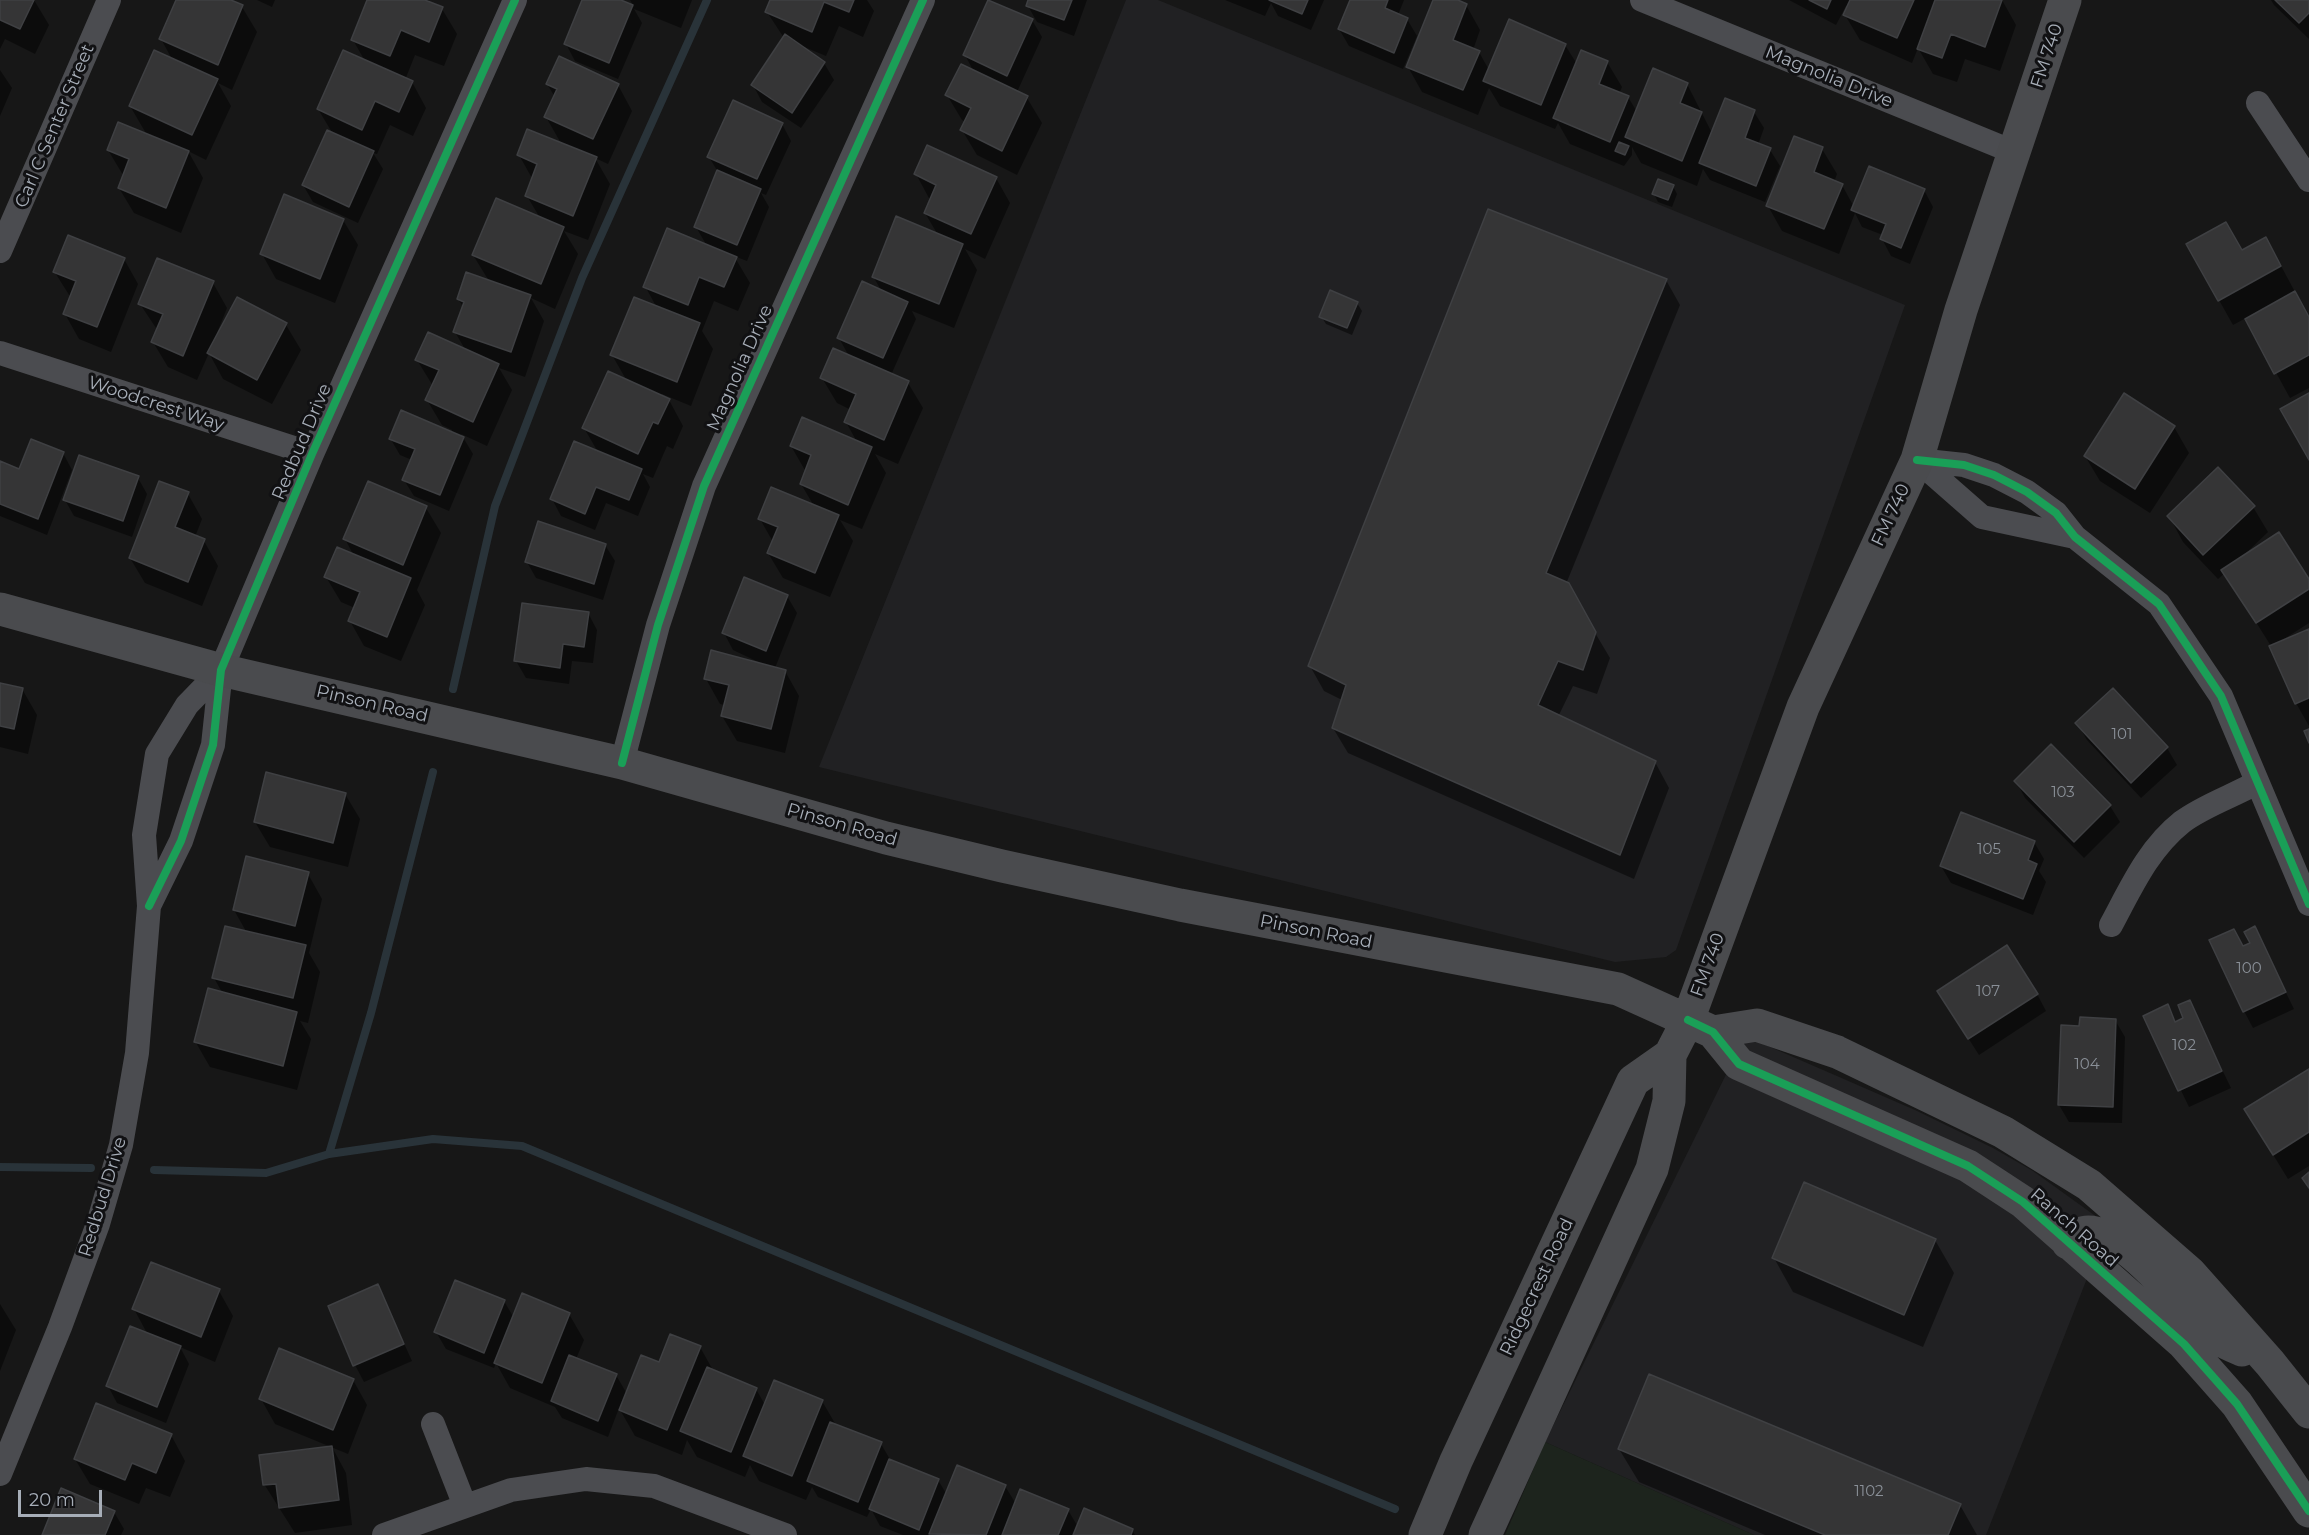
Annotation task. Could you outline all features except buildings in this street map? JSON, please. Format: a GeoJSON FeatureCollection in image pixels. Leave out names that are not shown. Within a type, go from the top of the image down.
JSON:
{"type":"FeatureCollection","features":[{"type":"Feature","properties":{"kind":"main road","name":"FM 740"},"geometry":{"type":"LineString","coordinates":[[1701,1026],[1803,707],[1917,460],[1961,310],[2016,153],[2065,0]]}},
{"type":"Feature","properties":{"kind":"main road","name":"Pinson Road"},"geometry":{"type":"LineString","coordinates":[[0,609],[221,670],[622,763],[886,838],[1002,866],[1180,905],[1618,989],[1701,1026]]}},
{"type":"Feature","properties":{"kind":"main road","name":"Ranch Road"},"geometry":{"type":"LineString","coordinates":[[1701,1026],[1757,1025],[1838,1052],[2003,1132],[2089,1185],[2190,1273],[2270,1363],[2309,1412]]}},
{"type":"Feature","properties":{"kind":"main road","name":"Ridgecrest Road"},"geometry":{"type":"LineString","coordinates":[[1425,1535],[1456,1461],[1633,1081],[1670,1055],[1701,1026]]}},
{"type":"Feature","properties":{"kind":"main road","name":"Ranch Road"},"geometry":{"type":"LineString","coordinates":[[1701,1026],[1739,1064],[1968,1166],[2023,1202],[2184,1344],[2237,1404],[2309,1511]]}},
{"type":"Feature","properties":{"kind":"main road","name":"Ridgecrest Road"},"geometry":{"type":"LineString","coordinates":[[1485,1535],[1652,1169],[1669,1101],[1670,1055]]}},
{"type":"Feature","properties":{"kind":"main road"},"geometry":{"type":"LineString","coordinates":[[2068,1243],[2081,1234],[2094,1234],[2113,1239],[2143,1263],[2220,1340],[2270,1363]]}},
{"type":"Feature","properties":{"kind":"street","name":"Carl C Senter Street"},"geometry":{"type":"LineString","coordinates":[[0,251],[109,0]]}},
{"type":"Feature","properties":{"kind":"street","name":"Redbud Drive"},"geometry":{"type":"LineString","coordinates":[[149,906],[181,841],[213,745],[221,670],[312,454],[515,0]]}},
{"type":"Feature","properties":{"kind":"street","name":"Magnolia Drive"},"geometry":{"type":"LineString","coordinates":[[622,763],[658,625],[704,486],[923,0]]}},
{"type":"Feature","properties":{"kind":"street","name":"Magnolia Drive"},"geometry":{"type":"LineString","coordinates":[[1642,0],[2016,153]]}},
{"type":"Feature","properties":{"kind":"street"},"geometry":{"type":"LineString","coordinates":[[2258,103],[2309,180]]}},
{"type":"Feature","properties":{"kind":"street","name":"Woodcrest Way"},"geometry":{"type":"LineString","coordinates":[[0,353],[312,454]]}},
{"type":"Feature","properties":{"kind":"street"},"geometry":{"type":"LineString","coordinates":[[1917,460],[1982,517],[2075,537]]}},
{"type":"Feature","properties":{"kind":"street"},"geometry":{"type":"LineString","coordinates":[[1917,460],[1964,465],[1994,475],[2027,492],[2056,513],[2075,537],[2159,604],[2221,696],[2309,904]]}},
{"type":"Feature","properties":{"kind":"street","name":"Redbud Drive"},"geometry":{"type":"LineString","coordinates":[[0,1474],[60,1327],[98,1224],[121,1145],[137,1053],[149,906],[144,836],[157,754],[187,705],[221,670]]}},
{"type":"Feature","properties":{"kind":"street"},"geometry":{"type":"LineString","coordinates":[[2111,924],[2145,863],[2163,838],[2184,821],[2256,783]]}},
{"type":"Feature","properties":{"kind":"street"},"geometry":{"type":"LineString","coordinates":[[433,1424],[465,1506]]}},
{"type":"Feature","properties":{"kind":"street"},"geometry":{"type":"LineString","coordinates":[[384,1535],[511,1490],[586,1479],[654,1486],[785,1535]]}},
{"type":"Feature","properties":{"kind":"shaded area"},"geometry":{"type":"Polygon","coordinates":[[[1126,0],[1158,0],[1905,305],[1676,950],[1666,957],[1615,962],[819,767],[1126,0]]]}},
{"type":"Feature","properties":{"kind":"shaded area"},"geometry":{"type":"Polygon","coordinates":[[[1745,1036],[1915,1110],[1993,1148],[2033,1171],[2108,1225],[1986,1535],[1754,1535],[1545,1442],[1745,1036]]]}},
{"type":"Feature","properties":{"kind":"shaded area"},"geometry":{"type":"Polygon","coordinates":[[[1545,1442],[1754,1535],[1505,1535],[1545,1442]]]}},
{"type":"Feature","properties":{"kind":"waterway"},"geometry":{"type":"LineString","coordinates":[[453,689],[495,506],[582,278],[707,0]]}},
{"type":"Feature","properties":{"kind":"waterway"},"geometry":{"type":"LineString","coordinates":[[329,1154],[371,1013],[433,772]]}},
{"type":"Feature","properties":{"kind":"waterway"},"geometry":{"type":"LineString","coordinates":[[154,1170],[266,1173],[329,1154],[433,1139],[522,1146],[1395,1509]]}},
{"type":"Feature","properties":{"kind":"waterway"},"geometry":{"type":"LineString","coordinates":[[0,1167],[91,1168]]}},
{"type":"Feature","properties":{"kind":"cycle path"},"geometry":{"type":"LineString","coordinates":[[149,906],[181,841],[213,745],[221,670],[312,454],[515,0]]}},
{"type":"Feature","properties":{"kind":"cycle path"},"geometry":{"type":"LineString","coordinates":[[622,763],[658,625],[704,486],[923,0]]}},
{"type":"Feature","properties":{"kind":"cycle path"},"geometry":{"type":"LineString","coordinates":[[1917,460],[1964,465],[1994,475],[2027,492],[2056,513],[2075,537],[2159,604],[2221,696],[2309,904]]}},
{"type":"Feature","properties":{"kind":"cycle path"},"geometry":{"type":"LineString","coordinates":[[1688,1020],[1713,1032],[1739,1064],[1968,1166],[2023,1202],[2184,1344],[2237,1404],[2309,1511]]}}]}
